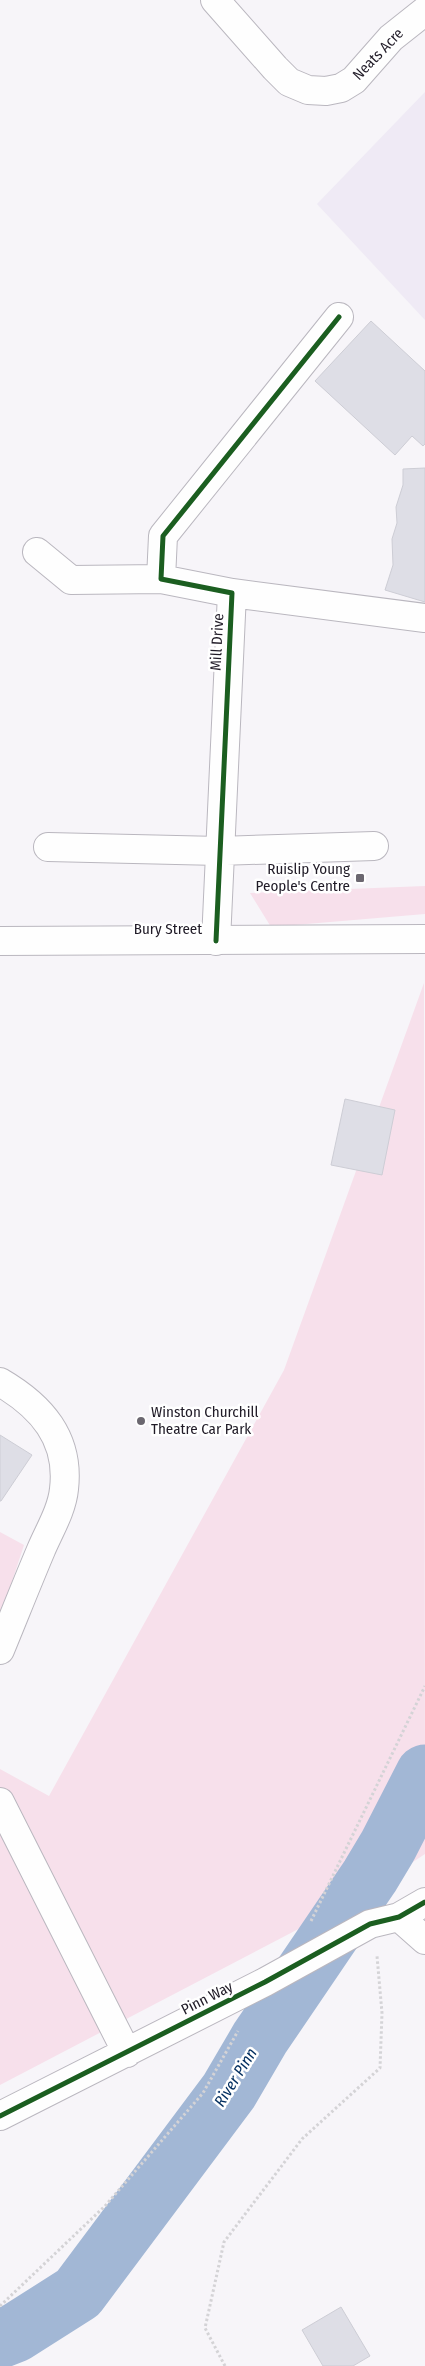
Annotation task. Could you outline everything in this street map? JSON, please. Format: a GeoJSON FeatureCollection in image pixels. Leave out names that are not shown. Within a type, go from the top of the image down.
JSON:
{"type":"FeatureCollection","features":[{"type":"Feature","properties":{"kind":"street","name":"Neats Acre"},"geometry":{"type":"LineString","coordinates":[[215,0],[289,82],[308,90],[326,91],[341,88],[354,80],[391,38],[425,11]]}},
{"type":"Feature","properties":{"kind":"street"},"geometry":{"type":"LineString","coordinates":[[161,579],[163,536],[339,316]]}},
{"type":"Feature","properties":{"kind":"street","name":"Mill Drive"},"geometry":{"type":"LineString","coordinates":[[36,552],[71,580],[161,579],[232,593],[425,618]]}},
{"type":"Feature","properties":{"kind":"street","name":"Mill Drive"},"geometry":{"type":"LineString","coordinates":[[216,941],[232,593]]}},
{"type":"Feature","properties":{"kind":"street"},"geometry":{"type":"LineString","coordinates":[[48,847],[220,851],[374,846]]}},
{"type":"Feature","properties":{"kind":"street","name":"Bury Street"},"geometry":{"type":"LineString","coordinates":[[0,941],[425,939]]}},
{"type":"Feature","properties":{"kind":"street"},"geometry":{"type":"LineString","coordinates":[[0,1382],[24,1396],[40,1410],[54,1432],[64,1461],[62,1499],[0,1650]]}},
{"type":"Feature","properties":{"kind":"street"},"geometry":{"type":"LineString","coordinates":[[0,1802],[127,2053]]}},
{"type":"Feature","properties":{"kind":"street","name":"Pinn Way"},"geometry":{"type":"LineString","coordinates":[[0,2116],[127,2053],[381,1921],[425,1902]]}},
{"type":"Feature","properties":{"kind":"street"},"geometry":{"type":"LineString","coordinates":[[381,1921],[425,1940]]}},
{"type":"Feature","properties":{"kind":"path"},"geometry":{"type":"LineString","coordinates":[[308,1926],[425,1686]]}},
{"type":"Feature","properties":{"kind":"path"},"geometry":{"type":"LineString","coordinates":[[225,2366],[205,2328],[224,2242],[302,2140],[380,2068],[382,2013],[381,1921]]}},
{"type":"Feature","properties":{"kind":"path"},"geometry":{"type":"LineString","coordinates":[[0,2306],[104,2206],[203,2093],[241,2025]]}},
{"type":"Feature","properties":{"kind":"shaded area"},"geometry":{"type":"Polygon","coordinates":[[[425,92],[425,320],[317,204],[425,92]]]}},
{"type":"Feature","properties":{"kind":"shaded area"},"geometry":{"type":"Polygon","coordinates":[[[425,886],[425,914],[271,927],[250,893],[425,886]]]}},
{"type":"Feature","properties":{"kind":"shaded area"},"geometry":{"type":"Polygon","coordinates":[[[424,983],[425,1774],[388,1846],[370,1876],[329,1913],[0,2085],[0,1769],[49,1796],[284,1370],[424,983]]]}},
{"type":"Feature","properties":{"kind":"shaded area"},"geometry":{"type":"Polygon","coordinates":[[[0,1532],[24,1545],[0,1618],[0,1532]]]}},
{"type":"Feature","properties":{"kind":"shaded area"},"geometry":{"type":"Polygon","coordinates":[[[425,1802],[425,1854],[381,1883],[425,1802]]]}},
{"type":"Feature","properties":{"kind":"building"},"geometry":{"type":"Polygon","coordinates":[[[371,321],[425,371],[425,444],[423,446],[412,436],[395,455],[315,381],[371,321]]]}},
{"type":"Feature","properties":{"kind":"building"},"geometry":{"type":"Polygon","coordinates":[[[425,468],[425,602],[385,590],[393,565],[392,539],[397,523],[396,507],[403,485],[403,469],[425,468]]]}},
{"type":"Feature","properties":{"kind":"building"},"geometry":{"type":"Polygon","coordinates":[[[345,1099],[395,1110],[382,1175],[331,1165],[345,1099]]]}},
{"type":"Feature","properties":{"kind":"building"},"geometry":{"type":"Polygon","coordinates":[[[0,1435],[32,1455],[1,1501],[0,1501],[0,1435]]]}},
{"type":"Feature","properties":{"kind":"building"},"geometry":{"type":"Polygon","coordinates":[[[341,2307],[370,2356],[353,2366],[323,2366],[302,2330],[341,2307]]]}},
{"type":"Feature","properties":{"kind":"waterway","name":"River Pinn"},"geometry":{"type":"LineString","coordinates":[[0,2339],[15,2333],[78,2293],[229,2091],[260,2038],[370,1876],[388,1846],[425,1774]]}},
{"type":"Feature","properties":{"kind":"cycle path"},"geometry":{"type":"LineString","coordinates":[[216,941],[232,593],[161,579],[163,536],[339,317]]}},
{"type":"Feature","properties":{"kind":"cycle path"},"geometry":{"type":"LineString","coordinates":[[0,2116],[265,1982],[370,1924],[399,1917],[425,1902]]}},
{"type":"Feature","properties":{"kind":"place","name":"Ruislip Young People's Centre"},"geometry":{"type":"Point","coordinates":[360,878]}},
{"type":"Feature","properties":{"kind":"place","name":"Winston Churchill Theatre Car Park"},"geometry":{"type":"Point","coordinates":[141,1421]}}]}
